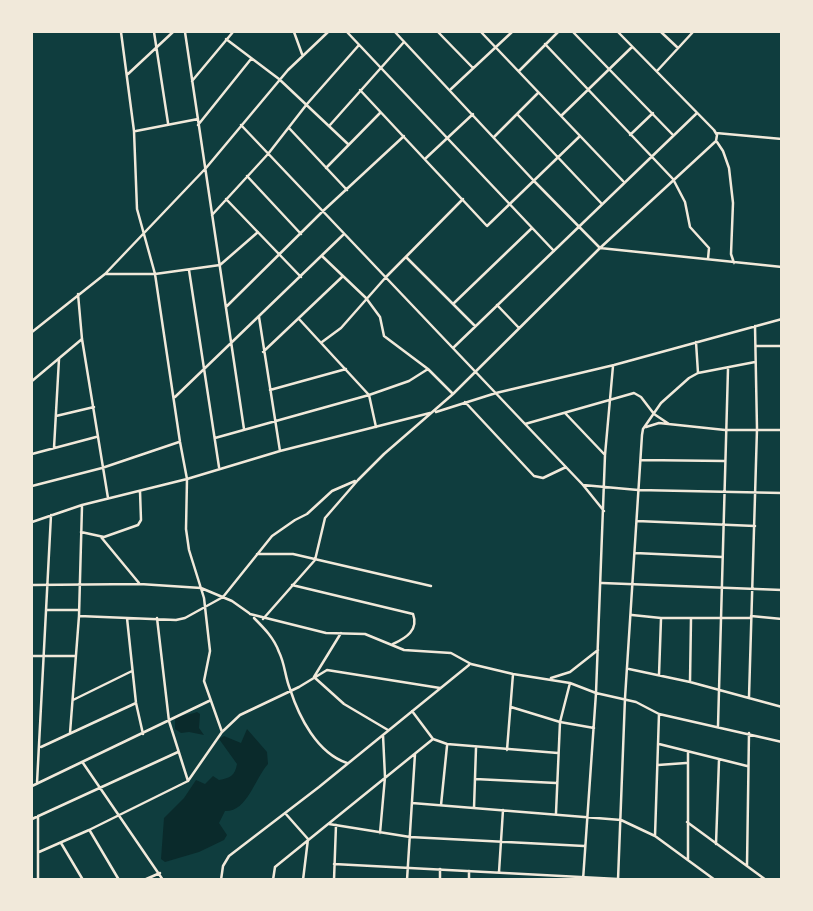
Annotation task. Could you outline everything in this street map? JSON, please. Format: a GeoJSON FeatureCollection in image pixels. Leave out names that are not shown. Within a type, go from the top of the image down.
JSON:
{"type":"FeatureCollection","features":[{"type":"Feature","properties":{"kind":"street"},"geometry":{"type":"LineString","coordinates":[[121,32],[134,131],[135,197],[155,274],[187,480],[186,529],[189,551],[205,607],[210,651],[204,681],[222,732]]}},
{"type":"Feature","properties":{"kind":"street"},"geometry":{"type":"LineString","coordinates":[[154,32],[168,123]]}},
{"type":"Feature","properties":{"kind":"street"},"geometry":{"type":"LineString","coordinates":[[128,74],[173,32]]}},
{"type":"Feature","properties":{"kind":"street"},"geometry":{"type":"LineString","coordinates":[[185,32],[244,429]]}},
{"type":"Feature","properties":{"kind":"street"},"geometry":{"type":"LineString","coordinates":[[192,81],[233,32]]}},
{"type":"Feature","properties":{"kind":"street"},"geometry":{"type":"LineString","coordinates":[[294,32],[302,54]]}},
{"type":"Feature","properties":{"kind":"street"},"geometry":{"type":"LineString","coordinates":[[32,332],[106,274],[206,168],[279,79],[302,54],[328,32]]}},
{"type":"Feature","properties":{"kind":"street"},"geometry":{"type":"LineString","coordinates":[[346,32],[554,250]]}},
{"type":"Feature","properties":{"kind":"street"},"geometry":{"type":"LineString","coordinates":[[395,32],[578,228],[600,248],[782,267]]}},
{"type":"Feature","properties":{"kind":"street"},"geometry":{"type":"LineString","coordinates":[[438,32],[473,68]]}},
{"type":"Feature","properties":{"kind":"street"},"geometry":{"type":"LineString","coordinates":[[481,32],[624,182]]}},
{"type":"Feature","properties":{"kind":"street"},"geometry":{"type":"LineString","coordinates":[[451,89],[512,32]]}},
{"type":"Feature","properties":{"kind":"street"},"geometry":{"type":"LineString","coordinates":[[519,71],[558,32]]}},
{"type":"Feature","properties":{"kind":"street"},"geometry":{"type":"LineString","coordinates":[[573,32],[674,135]]}},
{"type":"Feature","properties":{"kind":"street"},"geometry":{"type":"LineString","coordinates":[[618,32],[716,133],[782,139]]}},
{"type":"Feature","properties":{"kind":"street"},"geometry":{"type":"LineString","coordinates":[[662,32],[678,48]]}},
{"type":"Feature","properties":{"kind":"street"},"geometry":{"type":"LineString","coordinates":[[657,72],[692,32]]}},
{"type":"Feature","properties":{"kind":"street"},"geometry":{"type":"LineString","coordinates":[[226,40],[279,79],[349,145]]}},
{"type":"Feature","properties":{"kind":"street"},"geometry":{"type":"LineString","coordinates":[[330,125],[404,42]]}},
{"type":"Feature","properties":{"kind":"street"},"geometry":{"type":"LineString","coordinates":[[545,44],[673,179],[685,200],[690,227],[709,249],[708,260]]}},
{"type":"Feature","properties":{"kind":"street"},"geometry":{"type":"LineString","coordinates":[[212,215],[268,154],[307,104],[359,46]]}},
{"type":"Feature","properties":{"kind":"street"},"geometry":{"type":"LineString","coordinates":[[562,115],[632,47]]}},
{"type":"Feature","properties":{"kind":"street"},"geometry":{"type":"LineString","coordinates":[[198,125],[251,58]]}},
{"type":"Feature","properties":{"kind":"street"},"geometry":{"type":"LineString","coordinates":[[360,90],[487,226],[580,136]]}},
{"type":"Feature","properties":{"kind":"street"},"geometry":{"type":"LineString","coordinates":[[494,137],[539,93]]}},
{"type":"Feature","properties":{"kind":"street"},"geometry":{"type":"LineString","coordinates":[[326,167],[381,112]]}},
{"type":"Feature","properties":{"kind":"street"},"geometry":{"type":"LineString","coordinates":[[630,135],[653,113]]}},
{"type":"Feature","properties":{"kind":"street"},"geometry":{"type":"LineString","coordinates":[[453,348],[696,113]]}},
{"type":"Feature","properties":{"kind":"street"},"geometry":{"type":"LineString","coordinates":[[425,158],[473,114]]}},
{"type":"Feature","properties":{"kind":"street"},"geometry":{"type":"LineString","coordinates":[[517,114],[602,204]]}},
{"type":"Feature","properties":{"kind":"street"},"geometry":{"type":"LineString","coordinates":[[134,131],[198,119]]}},
{"type":"Feature","properties":{"kind":"street"},"geometry":{"type":"LineString","coordinates":[[241,125],[583,485],[604,511]]}},
{"type":"Feature","properties":{"kind":"street"},"geometry":{"type":"LineString","coordinates":[[289,128],[346,190]]}},
{"type":"Feature","properties":{"kind":"street"},"geometry":{"type":"LineString","coordinates":[[716,133],[716,141],[729,168],[733,203],[731,254],[734,263]]}},
{"type":"Feature","properties":{"kind":"street"},"geometry":{"type":"LineString","coordinates":[[227,306],[404,136]]}},
{"type":"Feature","properties":{"kind":"street"},"geometry":{"type":"LineString","coordinates":[[263,619],[315,560],[325,518],[358,480],[453,394],[600,248],[716,141]]}},
{"type":"Feature","properties":{"kind":"street"},"geometry":{"type":"LineString","coordinates":[[247,176],[301,233]]}},
{"type":"Feature","properties":{"kind":"street"},"geometry":{"type":"LineString","coordinates":[[226,199],[301,277]]}},
{"type":"Feature","properties":{"kind":"street"},"geometry":{"type":"LineString","coordinates":[[322,342],[339,331],[366,298],[463,199]]}},
{"type":"Feature","properties":{"kind":"street"},"geometry":{"type":"LineString","coordinates":[[453,304],[532,228]]}},
{"type":"Feature","properties":{"kind":"street"},"geometry":{"type":"LineString","coordinates":[[106,274],[155,274],[220,265],[258,232]]}},
{"type":"Feature","properties":{"kind":"street"},"geometry":{"type":"LineString","coordinates":[[175,397],[344,234]]}},
{"type":"Feature","properties":{"kind":"street"},"geometry":{"type":"LineString","coordinates":[[321,256],[366,298],[380,317],[384,336],[428,369],[453,394]]}},
{"type":"Feature","properties":{"kind":"street"},"geometry":{"type":"LineString","coordinates":[[406,257],[475,326]]}},
{"type":"Feature","properties":{"kind":"street"},"geometry":{"type":"LineString","coordinates":[[189,270],[219,469]]}},
{"type":"Feature","properties":{"kind":"street"},"geometry":{"type":"LineString","coordinates":[[263,352],[342,277]]}},
{"type":"Feature","properties":{"kind":"street"},"geometry":{"type":"LineString","coordinates":[[78,295],[82,339],[107,498]]}},
{"type":"Feature","properties":{"kind":"street"},"geometry":{"type":"LineString","coordinates":[[497,305],[519,328]]}},
{"type":"Feature","properties":{"kind":"street"},"geometry":{"type":"LineString","coordinates":[[259,317],[280,451]]}},
{"type":"Feature","properties":{"kind":"street"},"geometry":{"type":"LineString","coordinates":[[32,522],[107,498],[187,480],[280,451],[496,393],[614,365],[782,318]]}},
{"type":"Feature","properties":{"kind":"street"},"geometry":{"type":"LineString","coordinates":[[299,319],[369,395],[376,427]]}},
{"type":"Feature","properties":{"kind":"street"},"geometry":{"type":"LineString","coordinates":[[749,697],[757,429],[755,326]]}},
{"type":"Feature","properties":{"kind":"street"},"geometry":{"type":"LineString","coordinates":[[32,381],[82,339]]}},
{"type":"Feature","properties":{"kind":"street"},"geometry":{"type":"LineString","coordinates":[[696,341],[698,373]]}},
{"type":"Feature","properties":{"kind":"street"},"geometry":{"type":"LineString","coordinates":[[756,346],[782,346]]}},
{"type":"Feature","properties":{"kind":"street"},"geometry":{"type":"LineString","coordinates":[[54,448],[59,359]]}},
{"type":"Feature","properties":{"kind":"street"},"geometry":{"type":"LineString","coordinates":[[334,864],[618,879],[625,698],[643,429],[673,391],[698,373],[755,362]]}},
{"type":"Feature","properties":{"kind":"street"},"geometry":{"type":"LineString","coordinates":[[583,878],[602,583],[605,455],[614,365]]}},
{"type":"Feature","properties":{"kind":"street"},"geometry":{"type":"LineString","coordinates":[[270,390],[346,369]]}},
{"type":"Feature","properties":{"kind":"street"},"geometry":{"type":"LineString","coordinates":[[215,438],[369,395],[409,381],[428,369]]}},
{"type":"Feature","properties":{"kind":"street"},"geometry":{"type":"LineString","coordinates":[[718,726],[728,369]]}},
{"type":"Feature","properties":{"kind":"street"},"geometry":{"type":"LineString","coordinates":[[525,424],[634,393],[641,397],[654,414],[669,424]]}},
{"type":"Feature","properties":{"kind":"street"},"geometry":{"type":"LineString","coordinates":[[465,402],[534,476],[543,478],[566,467]]}},
{"type":"Feature","properties":{"kind":"street"},"geometry":{"type":"LineString","coordinates":[[56,416],[94,407]]}},
{"type":"Feature","properties":{"kind":"street"},"geometry":{"type":"LineString","coordinates":[[565,413],[605,455]]}},
{"type":"Feature","properties":{"kind":"street"},"geometry":{"type":"LineString","coordinates":[[643,429],[653,424],[669,424],[725,430],[782,429]]}},
{"type":"Feature","properties":{"kind":"street"},"geometry":{"type":"LineString","coordinates":[[32,454],[97,437]]}},
{"type":"Feature","properties":{"kind":"street"},"geometry":{"type":"LineString","coordinates":[[32,486],[102,468],[180,442]]}},
{"type":"Feature","properties":{"kind":"street"},"geometry":{"type":"LineString","coordinates":[[640,460],[725,461]]}},
{"type":"Feature","properties":{"kind":"street"},"geometry":{"type":"LineString","coordinates":[[79,616],[182,620],[223,597],[272,537],[307,514],[327,494],[358,480]]}},
{"type":"Feature","properties":{"kind":"street"},"geometry":{"type":"LineString","coordinates":[[583,485],[638,490],[782,493]]}},
{"type":"Feature","properties":{"kind":"street"},"geometry":{"type":"LineString","coordinates":[[81,533],[101,537],[140,523],[140,491]]}},
{"type":"Feature","properties":{"kind":"street"},"geometry":{"type":"LineString","coordinates":[[70,733],[79,616],[82,505]]}},
{"type":"Feature","properties":{"kind":"street"},"geometry":{"type":"LineString","coordinates":[[37,783],[51,515]]}},
{"type":"Feature","properties":{"kind":"street"},"geometry":{"type":"LineString","coordinates":[[636,521],[755,526]]}},
{"type":"Feature","properties":{"kind":"street"},"geometry":{"type":"LineString","coordinates":[[101,537],[140,584]]}},
{"type":"Feature","properties":{"kind":"street"},"geometry":{"type":"LineString","coordinates":[[635,553],[722,557]]}},
{"type":"Feature","properties":{"kind":"street"},"geometry":{"type":"LineString","coordinates":[[257,554],[293,554],[431,586]]}},
{"type":"Feature","properties":{"kind":"street"},"geometry":{"type":"LineString","coordinates":[[602,583],[782,590]]}},
{"type":"Feature","properties":{"kind":"street"},"geometry":{"type":"LineString","coordinates":[[32,585],[140,584],[201,588],[263,619],[326,633],[365,634],[404,650],[451,653],[471,664],[513,674],[570,682],[596,693],[625,698],[659,714],[782,742]]}},
{"type":"Feature","properties":{"kind":"street"},"geometry":{"type":"LineString","coordinates":[[292,585],[414,614],[414,628],[407,637],[393,644]]}},
{"type":"Feature","properties":{"kind":"street"},"geometry":{"type":"LineString","coordinates":[[46,610],[79,610]]}},
{"type":"Feature","properties":{"kind":"street"},"geometry":{"type":"LineString","coordinates":[[250,614],[272,638],[280,654],[291,691],[316,741],[333,758],[347,763]]}},
{"type":"Feature","properties":{"kind":"street"},"geometry":{"type":"LineString","coordinates":[[631,615],[661,618],[782,619]]}},
{"type":"Feature","properties":{"kind":"street"},"geometry":{"type":"LineString","coordinates":[[127,618],[136,703],[143,734]]}},
{"type":"Feature","properties":{"kind":"street"},"geometry":{"type":"LineString","coordinates":[[157,618],[169,721],[188,781]]}},
{"type":"Feature","properties":{"kind":"street"},"geometry":{"type":"LineString","coordinates":[[659,675],[661,618]]}},
{"type":"Feature","properties":{"kind":"street"},"geometry":{"type":"LineString","coordinates":[[690,682],[691,618]]}},
{"type":"Feature","properties":{"kind":"street"},"geometry":{"type":"LineString","coordinates":[[314,677],[341,633]]}},
{"type":"Feature","properties":{"kind":"street"},"geometry":{"type":"LineString","coordinates":[[550,678],[570,672],[598,650]]}},
{"type":"Feature","properties":{"kind":"street"},"geometry":{"type":"LineString","coordinates":[[32,656],[76,656]]}},
{"type":"Feature","properties":{"kind":"street"},"geometry":{"type":"LineString","coordinates":[[221,880],[223,866],[229,856],[471,664]]}},
{"type":"Feature","properties":{"kind":"street"},"geometry":{"type":"LineString","coordinates":[[628,669],[690,682],[782,707]]}},
{"type":"Feature","properties":{"kind":"street"},"geometry":{"type":"LineString","coordinates":[[39,852],[188,781],[222,732],[240,715],[331,670],[440,688]]}},
{"type":"Feature","properties":{"kind":"street"},"geometry":{"type":"LineString","coordinates":[[73,699],[132,671]]}},
{"type":"Feature","properties":{"kind":"street"},"geometry":{"type":"LineString","coordinates":[[507,750],[513,674]]}},
{"type":"Feature","properties":{"kind":"street"},"geometry":{"type":"LineString","coordinates":[[314,677],[344,704],[388,730]]}},
{"type":"Feature","properties":{"kind":"street"},"geometry":{"type":"LineString","coordinates":[[556,813],[560,722],[570,682]]}},
{"type":"Feature","properties":{"kind":"street"},"geometry":{"type":"LineString","coordinates":[[32,786],[210,701]]}},
{"type":"Feature","properties":{"kind":"street"},"geometry":{"type":"LineString","coordinates":[[39,747],[136,703]]}},
{"type":"Feature","properties":{"kind":"street"},"geometry":{"type":"LineString","coordinates":[[511,707],[560,722],[594,728]]}},
{"type":"Feature","properties":{"kind":"street"},"geometry":{"type":"LineString","coordinates":[[412,711],[433,739],[447,744],[558,752]]}},
{"type":"Feature","properties":{"kind":"street"},"geometry":{"type":"LineString","coordinates":[[655,836],[659,714]]}},
{"type":"Feature","properties":{"kind":"street"},"geometry":{"type":"LineString","coordinates":[[380,833],[385,777],[383,733]]}},
{"type":"Feature","properties":{"kind":"street"},"geometry":{"type":"LineString","coordinates":[[747,865],[749,733]]}},
{"type":"Feature","properties":{"kind":"street"},"geometry":{"type":"LineString","coordinates":[[273,880],[275,867],[433,739]]}},
{"type":"Feature","properties":{"kind":"street"},"geometry":{"type":"LineString","coordinates":[[441,805],[447,744]]}},
{"type":"Feature","properties":{"kind":"street"},"geometry":{"type":"LineString","coordinates":[[659,744],[748,766]]}},
{"type":"Feature","properties":{"kind":"street"},"geometry":{"type":"LineString","coordinates":[[474,808],[477,748]]}},
{"type":"Feature","properties":{"kind":"street"},"geometry":{"type":"LineString","coordinates":[[32,819],[178,751]]}},
{"type":"Feature","properties":{"kind":"street"},"geometry":{"type":"LineString","coordinates":[[407,880],[415,753]]}},
{"type":"Feature","properties":{"kind":"street"},"geometry":{"type":"LineString","coordinates":[[688,753],[688,860]]}},
{"type":"Feature","properties":{"kind":"street"},"geometry":{"type":"LineString","coordinates":[[716,844],[719,760]]}},
{"type":"Feature","properties":{"kind":"street"},"geometry":{"type":"LineString","coordinates":[[658,765],[688,762]]}},
{"type":"Feature","properties":{"kind":"street"},"geometry":{"type":"LineString","coordinates":[[83,763],[163,880]]}},
{"type":"Feature","properties":{"kind":"street"},"geometry":{"type":"LineString","coordinates":[[475,779],[557,783]]}},
{"type":"Feature","properties":{"kind":"street"},"geometry":{"type":"LineString","coordinates":[[412,803],[621,820],[655,836],[715,880]]}},
{"type":"Feature","properties":{"kind":"street"},"geometry":{"type":"LineString","coordinates":[[499,872],[503,810]]}},
{"type":"Feature","properties":{"kind":"street"},"geometry":{"type":"LineString","coordinates":[[285,813],[308,839],[303,880]]}},
{"type":"Feature","properties":{"kind":"street"},"geometry":{"type":"LineString","coordinates":[[38,816],[38,880]]}},
{"type":"Feature","properties":{"kind":"street"},"geometry":{"type":"LineString","coordinates":[[687,822],[765,880]]}},
{"type":"Feature","properties":{"kind":"street"},"geometry":{"type":"LineString","coordinates":[[329,824],[410,837],[585,846]]}},
{"type":"Feature","properties":{"kind":"street"},"geometry":{"type":"LineString","coordinates":[[334,880],[336,825]]}},
{"type":"Feature","properties":{"kind":"street"},"geometry":{"type":"LineString","coordinates":[[89,830],[118,880]]}},
{"type":"Feature","properties":{"kind":"street"},"geometry":{"type":"LineString","coordinates":[[60,842],[83,880]]}},
{"type":"Feature","properties":{"kind":"street"},"geometry":{"type":"LineString","coordinates":[[440,869],[440,880]]}},
{"type":"Feature","properties":{"kind":"street"},"geometry":{"type":"LineString","coordinates":[[469,870],[469,880]]}},
{"type":"Feature","properties":{"kind":"street"},"geometry":{"type":"LineString","coordinates":[[144,880],[160,873]]}},
{"type":"Feature","properties":{"kind":"water"},"geometry":{"type":"Polygon","coordinates":[[[197,712],[200,714],[199,728],[204,735],[181,733],[175,729],[175,718],[197,712]]]}},
{"type":"Feature","properties":{"kind":"water"},"geometry":{"type":"Polygon","coordinates":[[[247,729],[267,752],[268,764],[245,801],[233,810],[225,811],[219,823],[227,835],[224,840],[199,852],[165,862],[161,859],[164,818],[184,798],[196,780],[205,784],[213,776],[219,780],[233,774],[237,764],[219,739],[224,736],[241,743],[247,729]]]}}]}
